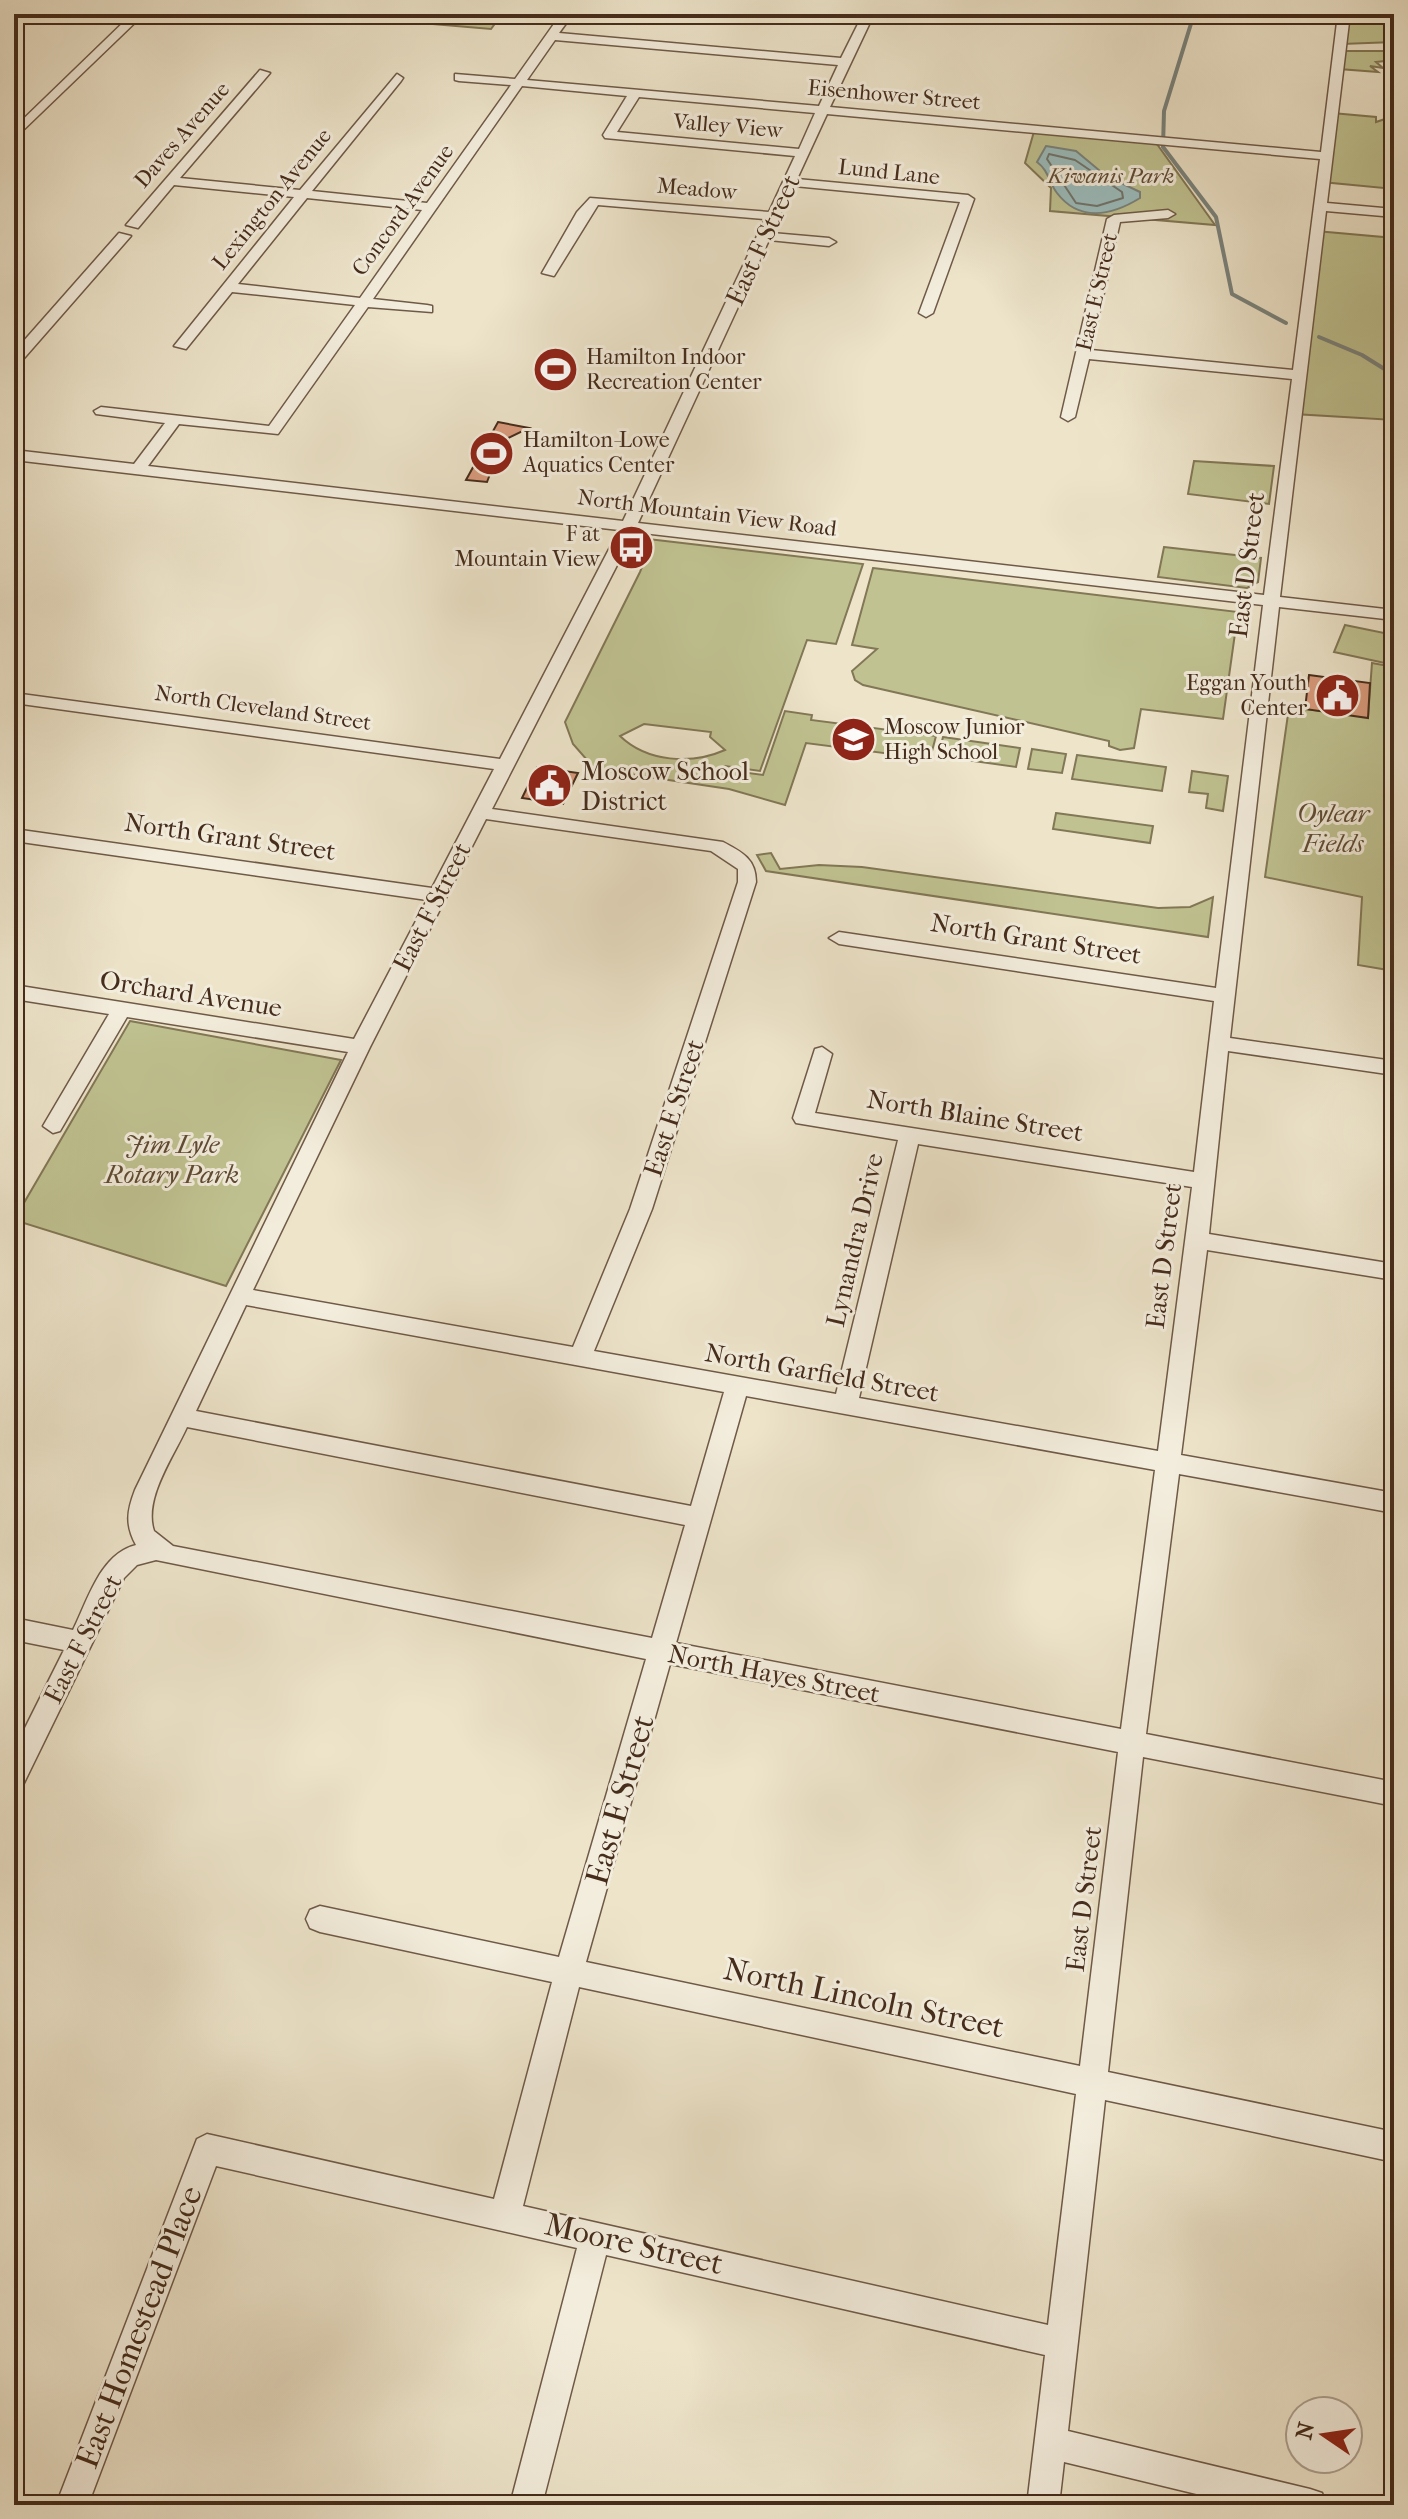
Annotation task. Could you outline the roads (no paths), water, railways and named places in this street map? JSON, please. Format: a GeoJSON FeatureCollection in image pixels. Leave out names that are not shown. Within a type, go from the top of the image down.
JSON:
{"type":"FeatureCollection","features":[{"type":"Feature","properties":{"kind":"street"},"geometry":{"type":"LineString","coordinates":[[14,135],[138,14]]}},
{"type":"Feature","properties":{"kind":"street","name":"Concord Avenue"},"geometry":{"type":"LineString","coordinates":[[175,419],[273,431],[567,14]]}},
{"type":"Feature","properties":{"kind":"street"},"geometry":{"type":"LineString","coordinates":[[809,14],[867,17]]}},
{"type":"Feature","properties":{"kind":"street","name":"East D Street"},"geometry":{"type":"LineString","coordinates":[[1043,2505],[1132,1742],[1197,1240],[1324,156],[1341,60],[1344,14]]}},
{"type":"Feature","properties":{"kind":"street","name":"East F Street"},"geometry":{"type":"LineString","coordinates":[[14,1777],[115,1571],[129,1557],[156,1550],[139,1525],[140,1505],[360,1047],[628,526],[867,17]]}},
{"type":"Feature","properties":{"kind":"street"},"geometry":{"type":"LineString","coordinates":[[552,36],[846,62]]}},
{"type":"Feature","properties":{"kind":"street","name":"Daves Avenue"},"geometry":{"type":"LineString","coordinates":[[14,361],[264,73]]}},
{"type":"Feature","properties":{"kind":"street","name":"Eisenhower Street"},"geometry":{"type":"LineString","coordinates":[[459,77],[1324,156]]}},
{"type":"Feature","properties":{"kind":"street","name":"Lexington Avenue"},"geometry":{"type":"LineString","coordinates":[[181,346],[397,78]]}},
{"type":"Feature","properties":{"kind":"street","name":"Valley View"},"geometry":{"type":"LineString","coordinates":[[635,93],[609,135],[804,153]]}},
{"type":"Feature","properties":{"kind":"street"},"geometry":{"type":"LineString","coordinates":[[173,181],[430,207]]}},
{"type":"Feature","properties":{"kind":"street","name":"Lund Lane"},"geometry":{"type":"LineString","coordinates":[[790,182],[968,199],[926,313]]}},
{"type":"Feature","properties":{"kind":"street","name":"Meadow"},"geometry":{"type":"LineString","coordinates":[[549,273],[590,203],[617,202],[774,216]]}},
{"type":"Feature","properties":{"kind":"street"},"geometry":{"type":"LineString","coordinates":[[1319,206],[1394,213]]}},
{"type":"Feature","properties":{"kind":"street","name":"East E Street"},"geometry":{"type":"LineString","coordinates":[[1068,417],[1114,219],[1168,214]]}},
{"type":"Feature","properties":{"kind":"street"},"geometry":{"type":"LineString","coordinates":[[765,236],[829,242]]}},
{"type":"Feature","properties":{"kind":"street"},"geometry":{"type":"LineString","coordinates":[[227,287],[427,309]]}},
{"type":"Feature","properties":{"kind":"street"},"geometry":{"type":"LineString","coordinates":[[1083,354],[1299,375]]}},
{"type":"Feature","properties":{"kind":"street"},"geometry":{"type":"LineString","coordinates":[[101,411],[175,419]]}},
{"type":"Feature","properties":{"kind":"street"},"geometry":{"type":"LineString","coordinates":[[139,468],[175,419]]}},
{"type":"Feature","properties":{"kind":"street","name":"North Mountain View Road"},"geometry":{"type":"LineString","coordinates":[[14,455],[1394,615]]}},
{"type":"Feature","properties":{"kind":"street","name":"North Cleveland Street"},"geometry":{"type":"LineString","coordinates":[[14,698],[505,765]]}},
{"type":"Feature","properties":{"kind":"street","name":"East E Street"},"geometry":{"type":"LineString","coordinates":[[480,813],[716,846],[737,857],[747,868],[742,897],[641,1209],[580,1358]]}},
{"type":"Feature","properties":{"kind":"street","name":"North Grant Street"},"geometry":{"type":"LineString","coordinates":[[14,835],[437,895]]}},
{"type":"Feature","properties":{"kind":"street","name":"North Grant Street"},"geometry":{"type":"LineString","coordinates":[[839,938],[1225,996]]}},
{"type":"Feature","properties":{"kind":"street","name":"Orchard Avenue"},"geometry":{"type":"LineString","coordinates":[[14,992],[360,1047]]}},
{"type":"Feature","properties":{"kind":"street"},"geometry":{"type":"LineString","coordinates":[[53,1126],[122,1009]]}},
{"type":"Feature","properties":{"kind":"street"},"geometry":{"type":"LineString","coordinates":[[1219,1043],[1394,1068]]}},
{"type":"Feature","properties":{"kind":"street","name":"North Blaine Street"},"geometry":{"type":"LineString","coordinates":[[822,1054],[803,1118],[1203,1181]]}},
{"type":"Feature","properties":{"kind":"street","name":"Lynandra Drive"},"geometry":{"type":"LineString","coordinates":[[845,1406],[910,1134]]}},
{"type":"Feature","properties":{"kind":"street"},"geometry":{"type":"LineString","coordinates":[[1197,1240],[1394,1272]]}},
{"type":"Feature","properties":{"kind":"street","name":"North Garfield Street"},"geometry":{"type":"LineString","coordinates":[[240,1296],[1394,1503]]}},
{"type":"Feature","properties":{"kind":"street","name":"East E Street"},"geometry":{"type":"LineString","coordinates":[[505,2215],[569,1972],[663,1653],[737,1386]]}},
{"type":"Feature","properties":{"kind":"street"},"geometry":{"type":"LineString","coordinates":[[181,1417],[701,1518]]}},
{"type":"Feature","properties":{"kind":"street","name":"North Hayes Street"},"geometry":{"type":"LineString","coordinates":[[156,1550],[663,1653],[1394,1794]]}},
{"type":"Feature","properties":{"kind":"street"},"geometry":{"type":"LineString","coordinates":[[14,1629],[79,1642]]}},
{"type":"Feature","properties":{"kind":"street","name":"North Lincoln Street"},"geometry":{"type":"LineString","coordinates":[[320,1919],[1394,2147]]}},
{"type":"Feature","properties":{"kind":"street","name":"Moore Street"},"geometry":{"type":"LineString","coordinates":[[207,2149],[1061,2343]]}},
{"type":"Feature","properties":{"kind":"street","name":"East Homestead Place"},"geometry":{"type":"LineString","coordinates":[[72,2505],[207,2149]]}},
{"type":"Feature","properties":{"kind":"street"},"geometry":{"type":"LineString","coordinates":[[526,2505],[596,2235]]}},
{"type":"Feature","properties":{"kind":"street"},"geometry":{"type":"LineString","coordinates":[[1050,2443],[1310,2505]]}},
{"type":"Feature","properties":{"kind":"water"},"geometry":{"type":"Polygon","coordinates":[[[1046,146],[1076,151],[1106,176],[1140,192],[1140,198],[1107,212],[1075,209],[1057,193],[1037,162],[1046,146]]]}},
{"type":"Feature","properties":{"kind":"waterway"},"geometry":{"type":"LineString","coordinates":[[1194,14],[1164,111],[1163,147],[1216,217],[1232,294],[1286,323]]}},
{"type":"Feature","properties":{"kind":"waterway"},"geometry":{"type":"LineString","coordinates":[[1319,337],[1362,355],[1394,375]]}},
{"type":"Feature","properties":{"kind":"place","name":"Hamilton Indoor Recreation Center"},"geometry":{"type":"Point","coordinates":[555,370]}},
{"type":"Feature","properties":{"kind":"place","name":"Hamilton-Lowe Aquatics Center"},"geometry":{"type":"Point","coordinates":[492,453]}},
{"type":"Feature","properties":{"kind":"place","name":"F at Mountain View"},"geometry":{"type":"Point","coordinates":[631,547]}},
{"type":"Feature","properties":{"kind":"place","name":"Eggan Youth Center"},"geometry":{"type":"Point","coordinates":[1338,696]}},
{"type":"Feature","properties":{"kind":"place","name":"Moscow Junior High School"},"geometry":{"type":"Point","coordinates":[853,740]}},
{"type":"Feature","properties":{"kind":"place","name":"Moscow School District"},"geometry":{"type":"Point","coordinates":[550,786]}},
{"type":"Feature","properties":{"kind":"park label","name":"Kiwanis Park"},"geometry":{"type":"Point","coordinates":[1111,176]}},
{"type":"Feature","properties":{"kind":"park label","name":"Oylear Fields"},"geometry":{"type":"Point","coordinates":[1333,828]}},
{"type":"Feature","properties":{"kind":"park label","name":"Jim Lyle Rotary Park"},"geometry":{"type":"Point","coordinates":[172,1159]}}]}
